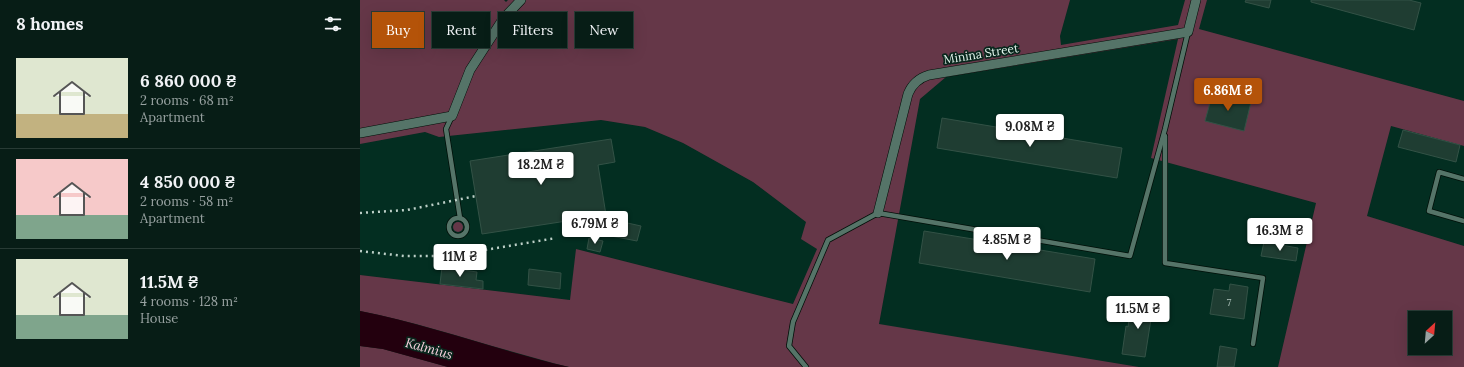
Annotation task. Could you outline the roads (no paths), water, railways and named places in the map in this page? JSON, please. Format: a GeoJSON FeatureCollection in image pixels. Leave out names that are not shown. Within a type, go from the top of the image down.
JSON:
{"type":"FeatureCollection","features":[{"type":"Feature","properties":{"kind":"street"},"geometry":{"type":"LineString","coordinates":[[360,133],[452,116],[470,70],[503,19],[521,0]]}},
{"type":"Feature","properties":{"kind":"street"},"geometry":{"type":"LineString","coordinates":[[1188,32],[1196,0]]}},
{"type":"Feature","properties":{"kind":"street","name":"Minina Street"},"geometry":{"type":"LineString","coordinates":[[878,213],[908,94],[920,79],[929,75],[1188,32]]}},
{"type":"Feature","properties":{"kind":"lane"},"geometry":{"type":"LineString","coordinates":[[806,367],[789,346],[793,322],[828,240],[878,213],[1130,256],[1165,129],[1188,32]]}},
{"type":"Feature","properties":{"kind":"lane"},"geometry":{"type":"LineString","coordinates":[[452,116],[446,130],[460,218],[467,224],[466,231],[461,235],[455,235],[450,232],[449,226],[451,220],[454,218],[460,218]]}},
{"type":"Feature","properties":{"kind":"lane"},"geometry":{"type":"LineString","coordinates":[[1165,129],[1165,262],[1263,278],[1253,344]]}},
{"type":"Feature","properties":{"kind":"lane"},"geometry":{"type":"LineString","coordinates":[[1464,179],[1439,172],[1429,211],[1464,221]]}},
{"type":"Feature","properties":{"kind":"water","name":"Kalmius"},"geometry":{"type":"Polygon","coordinates":[[[360,311],[413,323],[543,361],[569,367],[448,367],[383,349],[360,346],[360,311]]]}},
{"type":"Feature","properties":{"kind":"railway"},"geometry":{"type":"LineString","coordinates":[[360,213],[407,210],[476,196]]}},
{"type":"Feature","properties":{"kind":"railway"},"geometry":{"type":"LineString","coordinates":[[360,251],[404,256],[449,256],[556,238]]}}]}
